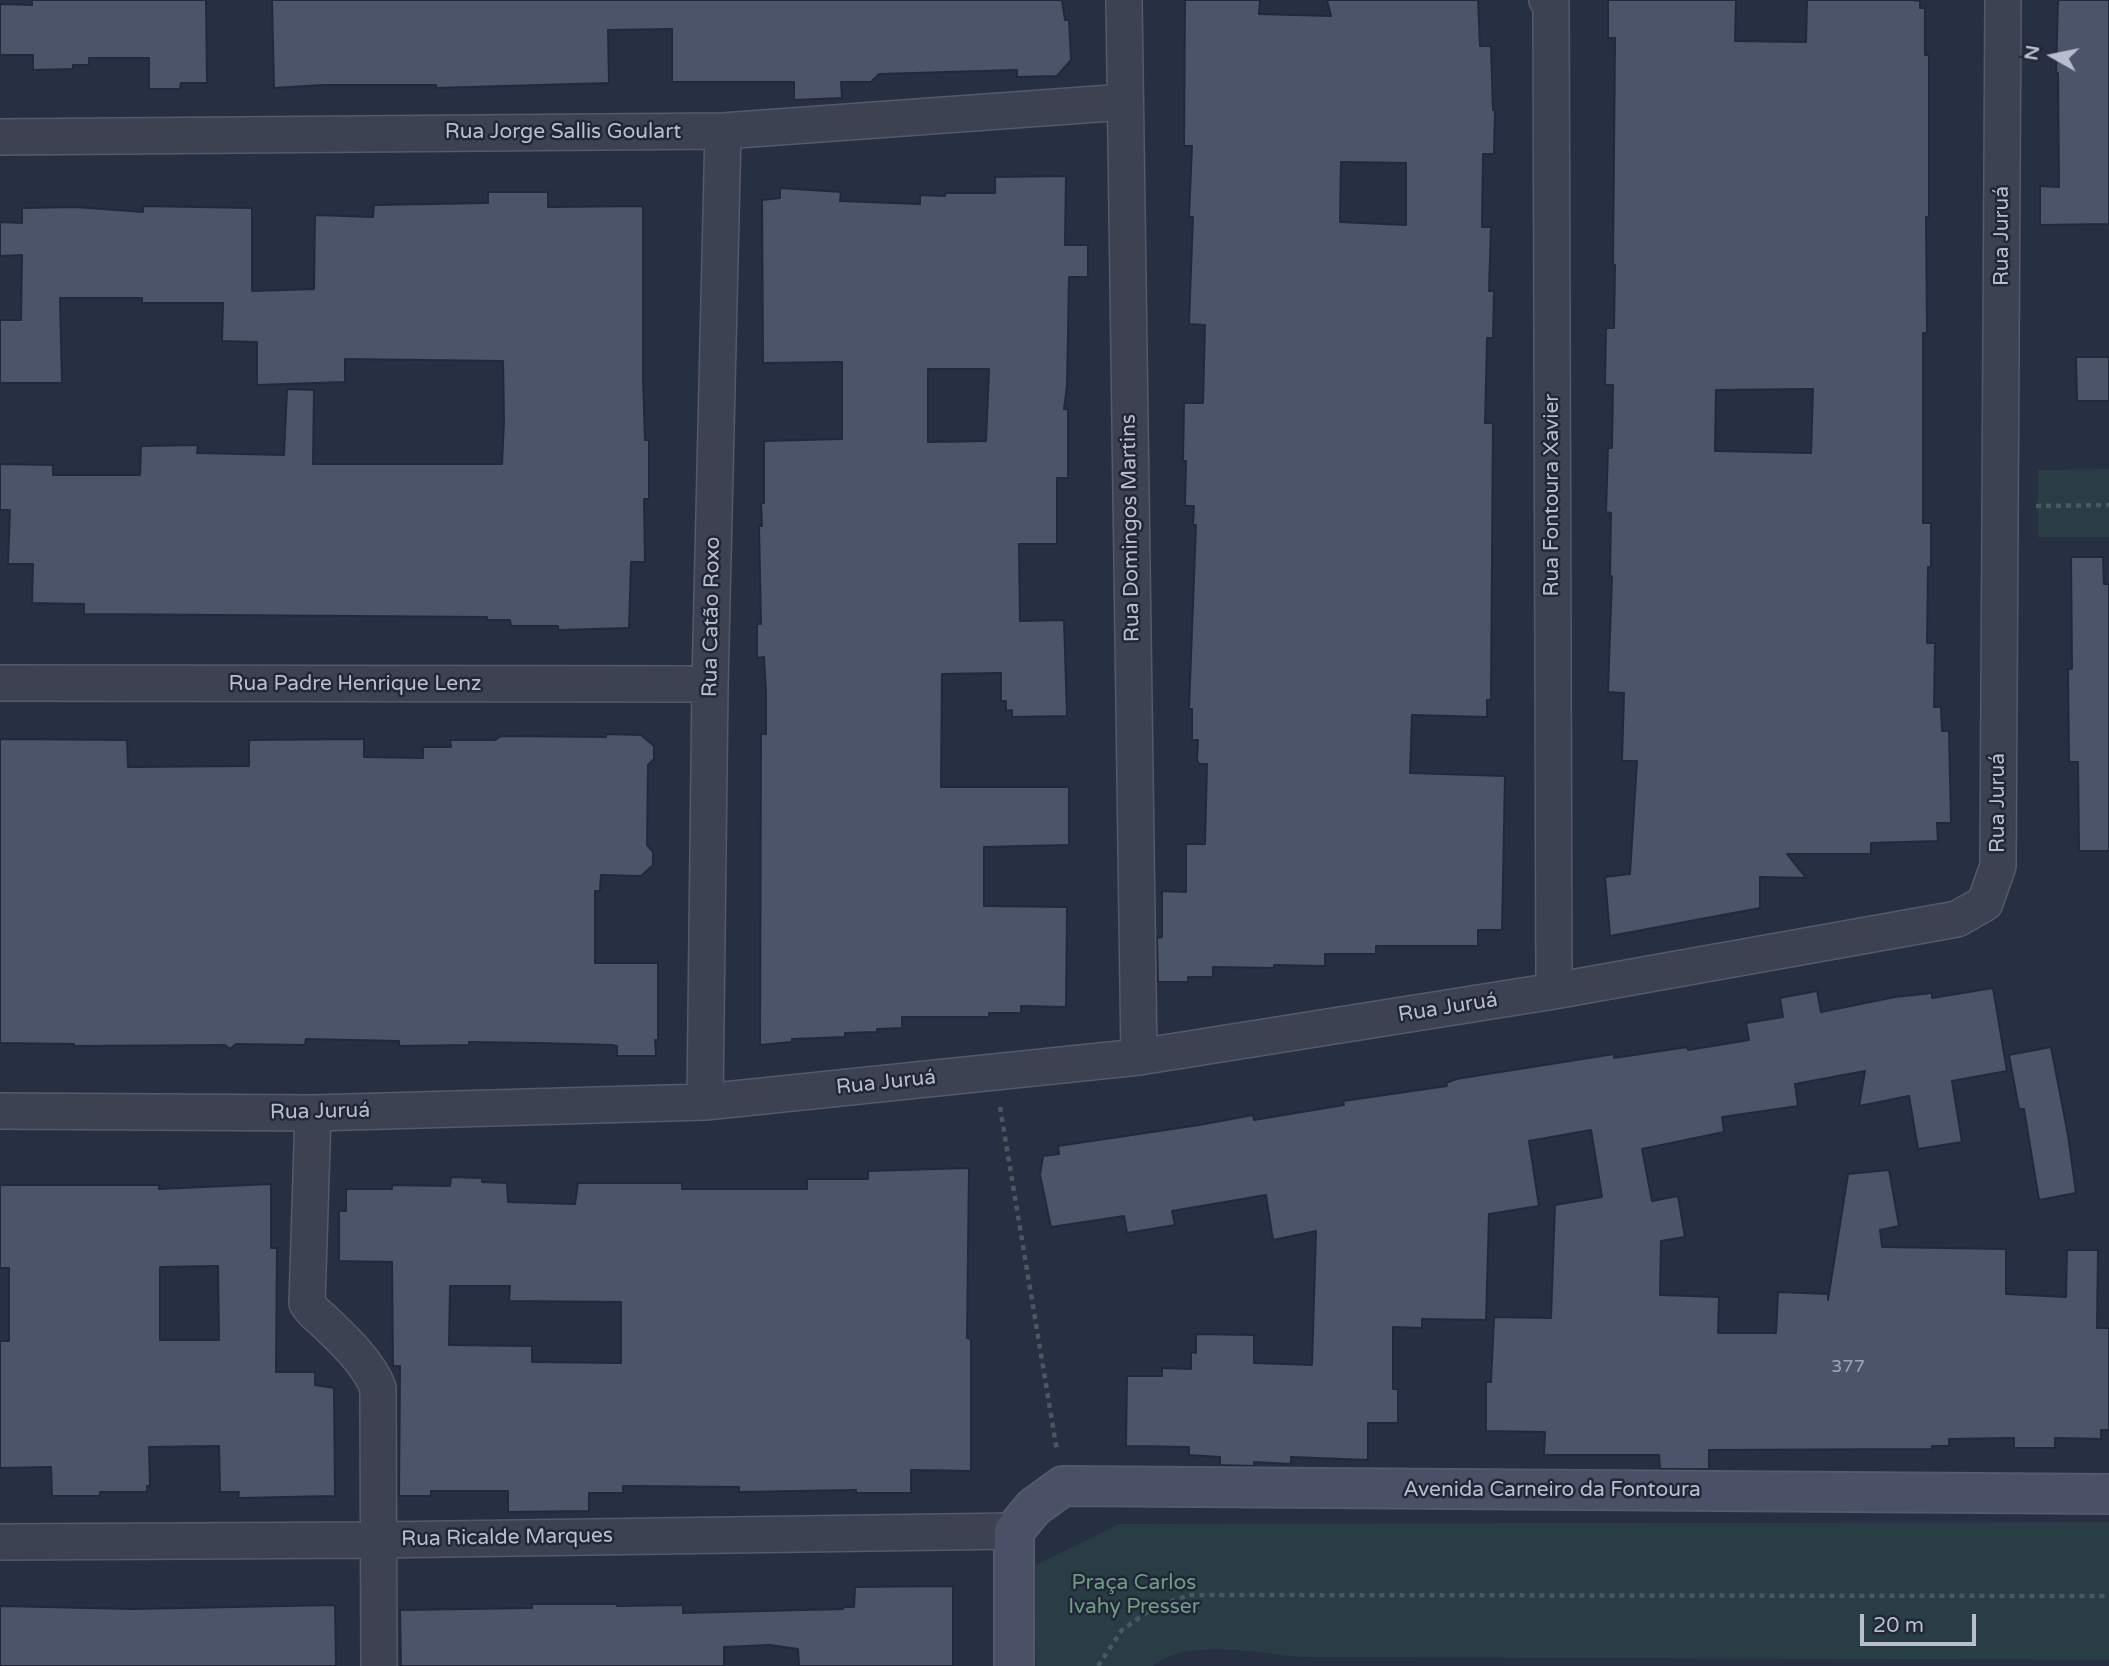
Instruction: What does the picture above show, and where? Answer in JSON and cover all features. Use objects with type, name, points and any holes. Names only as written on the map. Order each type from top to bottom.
[{"type":"main road","name":"Avenida Carneiro da Fontoura","points":[[1063,1486],[2109,1494]]},
{"type":"main road","points":[[1014,1666],[1014,1531],[1034,1507],[1063,1486]]},
{"type":"street","name":"Rua Domingos Martins","points":[[1124,0],[1139,1057]]},
{"type":"street","name":"Rua Fontoura Xavier","points":[[1547,0],[1551,4],[1554,991]]},
{"type":"street","name":"Rua Juruá","points":[[0,1111],[313,1113],[705,1102],[1139,1057],[1554,991],[1957,919],[1985,903],[1998,866],[2003,0]]},
{"type":"street","name":"Rua Jorge Sallis Goulart","points":[[0,137],[723,131],[1125,102]]},
{"type":"street","name":"Rua Catão Roxo","points":[[705,1102],[710,684],[723,131]]},
{"type":"street","name":"Rua Padre Henrique Lenz","points":[[0,683],[710,684]]},
{"type":"street","points":[[313,1113],[307,1303],[313,1314],[324,1321],[373,1375],[378,1388],[379,1666]]},
{"type":"street","name":"Rua Ricalde Marques","points":[[0,1542],[378,1540],[1014,1531]]},
{"type":"path","points":[[2000,506],[2109,505]]},
{"type":"path","points":[[994,1072],[1063,1486]]},
{"type":"path","points":[[1098,1666],[1122,1630],[1153,1608],[1189,1595],[2109,1596]]},
{"type":"green space","points":[[2109,469],[2109,537],[2038,537],[2038,470]]},
{"type":"green space","name":"Praça Carlos Ivahy Presser","points":[[2109,1522],[2109,1660],[1299,1657],[1203,1650],[1167,1657],[1153,1666],[1036,1666],[1034,1566],[1119,1524]]},
{"type":"building","points":[[32,0],[206,0],[207,83],[181,83],[180,89],[149,89],[149,58],[89,58],[89,65],[73,65],[73,69],[33,70],[33,55],[0,55],[0,4],[32,5]]},
{"type":"building","points":[[272,0],[1062,0],[1065,20],[1069,20],[1071,60],[1057,76],[1017,77],[1017,70],[879,74],[871,82],[841,82],[842,98],[794,100],[794,82],[672,82],[672,29],[608,30],[609,83],[436,88],[436,85],[322,85],[274,88]]},
{"type":"building","points":[[1185,0],[1260,0],[1259,14],[1331,16],[1327,0],[1478,0],[1480,46],[1491,46],[1495,110],[1494,154],[1483,154],[1482,227],[1491,227],[1489,291],[1494,291],[1493,338],[1487,338],[1485,423],[1493,423],[1491,700],[1487,700],[1487,717],[1412,715],[1410,773],[1505,776],[1502,930],[1478,930],[1478,946],[1376,946],[1376,954],[1325,954],[1325,966],[1213,967],[1213,977],[1188,977],[1188,982],[1158,982],[1157,938],[1162,937],[1162,891],[1186,892],[1186,844],[1205,844],[1207,764],[1199,764],[1197,760],[1198,740],[1192,740],[1192,709],[1189,709],[1196,525],[1193,525],[1194,506],[1185,506],[1186,461],[1183,461],[1184,403],[1203,403],[1205,325],[1189,324],[1193,217],[1189,217],[1192,146],[1184,146]],"holes":[[[1341,162],[1406,163],[1406,225],[1340,222]]]},
{"type":"building","points":[[1608,0],[1736,0],[1735,41],[1806,42],[1807,0],[1912,0],[1920,1],[1920,8],[1925,8],[1925,55],[1929,55],[1929,217],[1926,217],[1927,333],[1923,333],[1923,523],[1931,523],[1927,643],[1935,643],[1934,707],[1941,707],[1942,731],[1949,731],[1951,823],[1937,823],[1938,841],[1871,843],[1871,854],[1787,854],[1806,878],[1760,877],[1760,908],[1610,936],[1605,877],[1630,874],[1637,761],[1622,761],[1624,693],[1608,692],[1612,576],[1611,513],[1606,512],[1608,448],[1612,448],[1613,385],[1605,385],[1606,328],[1614,328],[1615,38],[1608,38]],"holes":[[[1813,389],[1811,453],[1715,451],[1716,390]]]},
{"type":"building","points":[[2058,0],[2109,0],[2109,224],[2040,225],[2040,186],[2059,187],[2056,73]]},
{"type":"building","points":[[1066,176],[1065,245],[1088,245],[1088,277],[1069,277],[1064,409],[1068,409],[1068,478],[1057,478],[1057,544],[1019,544],[1020,621],[1064,620],[1067,716],[1012,717],[1012,710],[1006,711],[1006,701],[1001,701],[1001,673],[942,674],[941,787],[1069,787],[1069,845],[984,847],[984,906],[1067,907],[1066,1007],[1021,1006],[1021,1013],[989,1013],[989,1017],[902,1017],[902,1028],[845,1033],[845,1037],[792,1039],[792,1042],[760,1045],[761,734],[766,734],[766,693],[764,657],[757,658],[757,624],[761,624],[759,526],[762,526],[761,503],[764,503],[764,441],[842,439],[842,362],[763,363],[762,200],[780,198],[780,188],[841,192],[840,201],[920,204],[920,195],[995,193],[995,177]],"holes":[[[928,369],[989,369],[986,441],[928,442]]]},
{"type":"building","points":[[488,192],[548,192],[548,207],[643,206],[643,378],[645,440],[649,440],[649,499],[644,499],[645,562],[631,562],[629,628],[558,630],[558,626],[511,626],[510,620],[487,620],[487,617],[84,614],[84,604],[32,603],[33,564],[8,564],[10,510],[0,510],[0,464],[53,465],[53,475],[140,475],[141,446],[198,445],[197,453],[284,455],[287,389],[314,390],[313,464],[502,464],[503,361],[345,359],[345,382],[257,385],[257,342],[222,341],[223,303],[142,303],[142,298],[60,298],[62,383],[0,383],[0,320],[21,320],[22,255],[0,256],[0,222],[22,223],[22,208],[75,207],[143,212],[143,206],[252,208],[252,291],[314,289],[315,215],[373,217],[374,205],[488,203]]},
{"type":"building","points":[[2076,357],[2109,357],[2109,401],[2077,401]]},
{"type":"building","points":[[2071,557],[2103,557],[2104,584],[2109,584],[2109,851],[2079,851],[2078,762],[2069,762]]},
{"type":"building","points":[[606,734],[641,735],[654,746],[654,759],[648,765],[647,845],[653,852],[653,865],[641,876],[601,875],[600,891],[595,891],[595,963],[658,963],[656,1056],[617,1056],[617,1046],[612,1045],[537,1043],[469,1042],[469,1045],[399,1046],[399,1041],[306,1039],[305,1045],[236,1044],[230,1049],[225,1045],[74,1046],[0,1043],[0,739],[127,740],[128,767],[249,766],[249,740],[364,739],[364,757],[423,758],[423,747],[451,747],[450,740],[495,740],[501,736],[606,737]]},
{"type":"building","points":[[1993,988],[2007,1071],[1952,1081],[1962,1142],[1918,1149],[1909,1096],[1859,1106],[1865,1071],[1795,1084],[1798,1106],[1722,1117],[1724,1132],[1642,1149],[1652,1201],[1678,1196],[1685,1237],[1661,1241],[1660,1295],[1719,1297],[1718,1333],[1776,1333],[1778,1292],[1828,1294],[1828,1300],[1848,1174],[1889,1170],[1899,1226],[1880,1230],[1882,1247],[2006,1249],[2006,1294],[2066,1297],[2067,1250],[2098,1250],[2097,1328],[2109,1328],[2109,1430],[2101,1430],[2101,1439],[2055,1438],[2055,1448],[2014,1448],[2014,1438],[1949,1439],[1949,1446],[1932,1446],[1932,1449],[1709,1450],[1709,1469],[1660,1469],[1659,1455],[1544,1455],[1545,1432],[1486,1431],[1486,1382],[1491,1382],[1494,1317],[1551,1318],[1555,1205],[1602,1197],[1591,1130],[1529,1141],[1539,1206],[1489,1214],[1486,1320],[1422,1319],[1422,1328],[1393,1327],[1393,1389],[1398,1389],[1398,1423],[1368,1423],[1368,1460],[1291,1457],[1291,1464],[1254,1462],[1254,1466],[1220,1465],[1220,1457],[1189,1455],[1189,1447],[1126,1446],[1127,1376],[1162,1376],[1162,1368],[1191,1369],[1191,1352],[1196,1353],[1196,1334],[1254,1335],[1254,1363],[1312,1365],[1316,1231],[1273,1240],[1266,1195],[1172,1211],[1175,1225],[1127,1233],[1124,1216],[1051,1227],[1040,1175],[1043,1156],[1059,1154],[1058,1146],[1253,1115],[1254,1120],[1344,1105],[1343,1101],[1447,1086],[1446,1083],[1456,1079],[1614,1054],[1614,1058],[1749,1040],[1746,1023],[1783,1017],[1780,998],[1817,991],[1821,1012],[1895,997],[1932,993],[1932,998]]},
{"type":"building","points":[[2051,1047],[2076,1193],[2039,1200],[2024,1109],[2019,1109],[2009,1055]]},
{"type":"building","points":[[969,1168],[967,1338],[971,1339],[971,1471],[911,1470],[911,1493],[856,1493],[856,1490],[739,1492],[739,1487],[623,1486],[623,1493],[589,1493],[589,1511],[508,1512],[508,1491],[431,1491],[431,1496],[399,1496],[400,1366],[393,1366],[392,1262],[339,1261],[339,1211],[346,1211],[346,1189],[392,1189],[392,1185],[450,1186],[451,1177],[482,1178],[482,1182],[507,1183],[508,1202],[575,1204],[578,1183],[682,1183],[682,1189],[807,1189],[807,1179],[868,1179],[868,1171]],"holes":[[[450,1286],[510,1286],[509,1301],[621,1302],[621,1363],[532,1362],[532,1346],[449,1345]]]},
{"type":"building","points":[[271,1184],[271,1248],[277,1248],[276,1372],[315,1372],[315,1385],[334,1388],[335,1496],[238,1498],[239,1492],[220,1492],[219,1446],[149,1447],[150,1486],[147,1486],[147,1492],[52,1496],[51,1467],[0,1468],[0,1341],[9,1341],[9,1268],[0,1268],[0,1185],[159,1185],[159,1189]],"holes":[[[218,1266],[219,1340],[160,1340],[160,1267]]]},
{"type":"building","points":[[953,1586],[953,1666],[799,1666],[798,1649],[770,1645],[724,1647],[724,1666],[401,1666],[400,1610],[532,1608],[532,1604],[683,1605],[683,1613],[843,1609],[854,1607],[855,1587]]},
{"type":"building","points":[[335,1605],[336,1666],[0,1666],[0,1606],[132,1609]]}]
